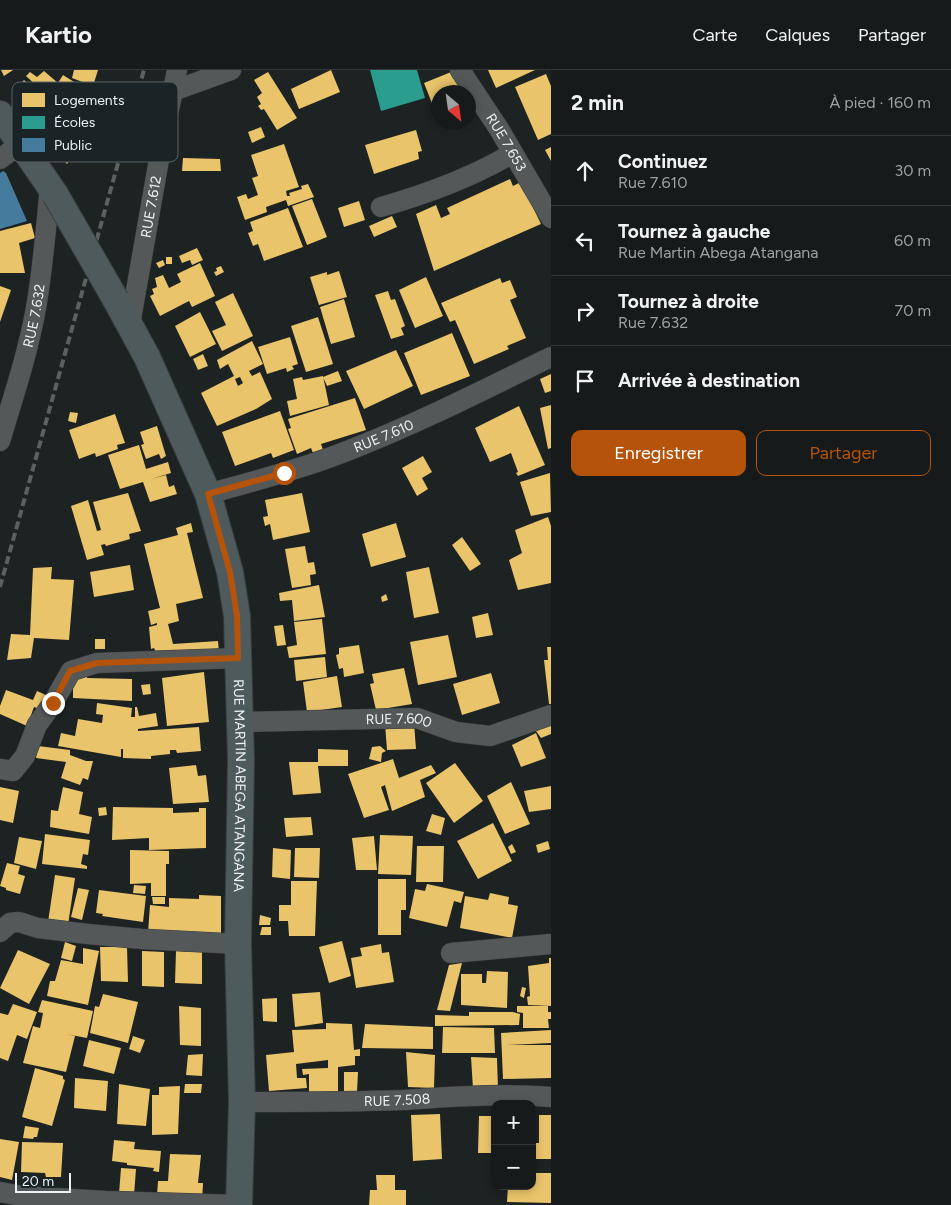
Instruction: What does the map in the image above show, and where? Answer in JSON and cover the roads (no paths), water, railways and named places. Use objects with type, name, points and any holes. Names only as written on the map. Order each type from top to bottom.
[{"type":"main road","name":"RUE MARTIN ABEGA ATANGANA","points":[[0,114],[10,152]]},
{"type":"main road","name":"RUE MARTIN ABEGA ATANGANA","points":[[21,162],[52,191],[130,325],[166,396],[208,494],[230,572],[237,616],[240,722],[241,837],[238,944],[242,1102],[239,1205]]},
{"type":"street","points":[[178,89],[231,70]]},
{"type":"street","name":"RUE 7.653","points":[[460,70],[499,129],[550,214]]},
{"type":"street","points":[[381,207],[464,180],[513,154]]},
{"type":"street","name":"RUE 7.612","points":[[130,325],[159,162]]},
{"type":"street","name":"RUE 7.632","points":[[0,441],[36,309],[52,191]]},
{"type":"street","name":"RUE 7.610","points":[[208,494],[284,473],[356,448],[433,415],[551,357]]},
{"type":"street","points":[[0,769],[13,772],[25,756],[37,725],[53,703],[70,671],[97,663],[238,658]]},
{"type":"street","name":"RUE 7.600","points":[[240,722],[417,718],[456,732],[490,736],[551,715]]},
{"type":"street","points":[[0,932],[10,923],[19,922],[38,928],[88,934],[238,944]]},
{"type":"street","points":[[451,953],[551,944]]},
{"type":"street","name":"RUE 7.508","points":[[242,1102],[332,1102],[525,1095],[551,1097]]},
{"type":"street","points":[[0,1192],[22,1196],[88,1200],[239,1205]]},
{"type":"railway","points":[[141,82],[144,70]]},
{"type":"railway","points":[[0,587],[118,162]]}]
